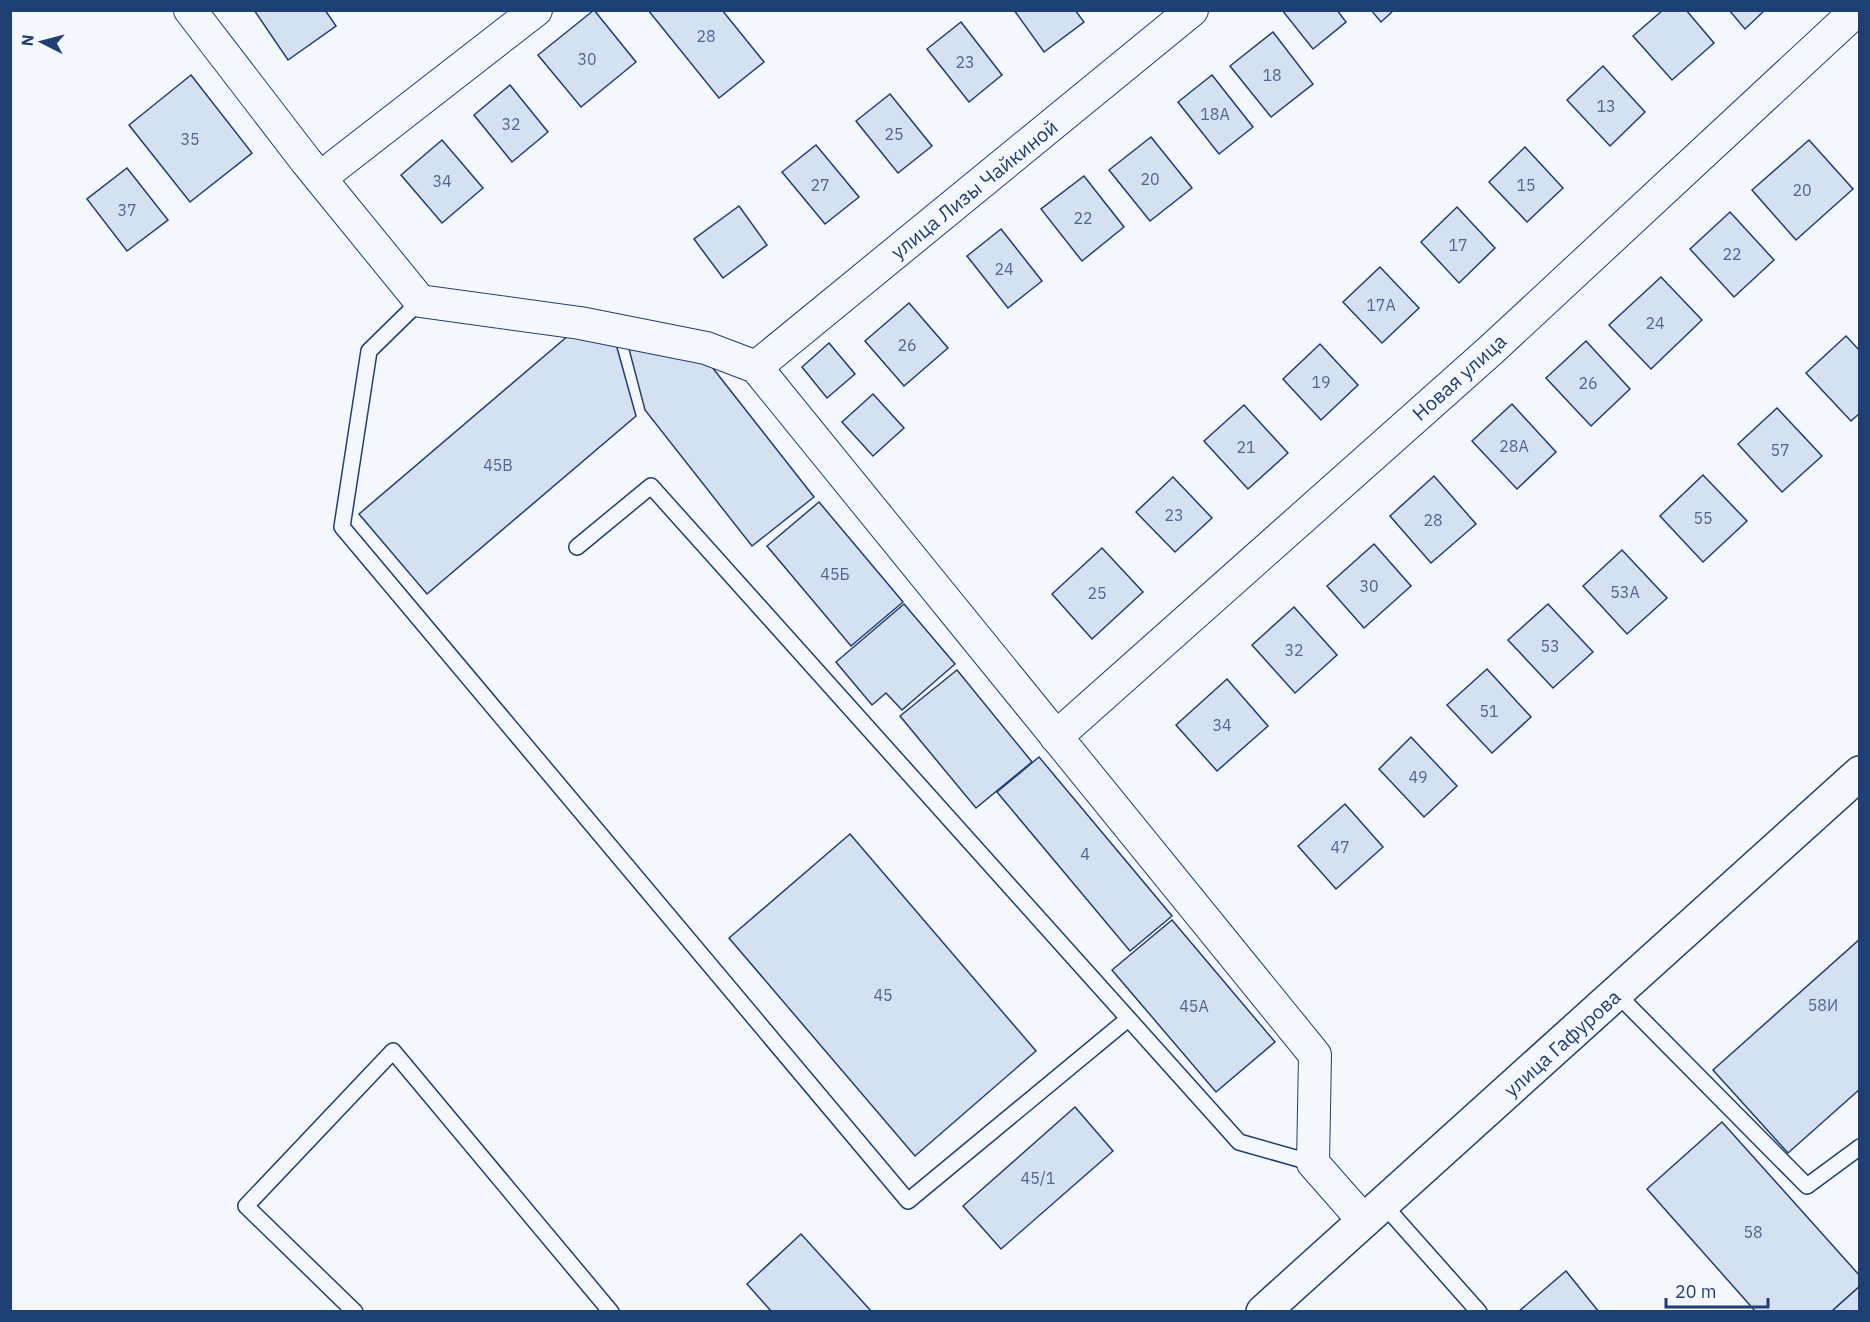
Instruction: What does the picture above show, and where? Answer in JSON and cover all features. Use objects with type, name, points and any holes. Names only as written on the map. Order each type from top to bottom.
[{"type":"main road","name":"улица Гафурова","points":[[1263,1311],[1860,772]]},
{"type":"street","points":[[190,10],[320,178],[420,301],[580,323],[706,348],[756,367],[1315,1055],[1312,1163],[1373,1212]]},
{"type":"street","points":[[320,178],[536,10]]},
{"type":"street","name":"улица Лизы Чайкиной","points":[[756,367],[1192,10]]},
{"type":"street","name":"Новая улица","points":[[1056,737],[1491,350],[1857,10]]},
{"type":"lane","points":[[420,301],[369,351],[342,527],[908,1201],[1128,1018]]},
{"type":"lane","points":[[577,547],[651,486],[1239,1142],[1312,1163]]},
{"type":"lane","points":[[1617,993],[1807,1186],[1860,1148]]},
{"type":"lane","points":[[355,1311],[246,1206],[393,1051],[611,1311]]},
{"type":"lane","points":[[1373,1212],[1479,1311]]},
{"type":"building","points":[[254,10],[325,10],[336,26],[288,60]]},
{"type":"building","points":[[594,10],[636,62],[581,107],[538,55]]},
{"type":"building","points":[[648,10],[722,10],[764,62],[719,98]]},
{"type":"building","points":[[1014,10],[1075,10],[1084,22],[1044,52]]},
{"type":"building","points":[[1282,10],[1337,10],[1346,22],[1313,49]]},
{"type":"building","points":[[1371,10],[1394,10],[1381,22]]},
{"type":"building","points":[[1663,10],[1686,10],[1714,43],[1672,80],[1633,36]]},
{"type":"building","points":[[1729,10],[1765,10],[1745,29]]},
{"type":"building","points":[[961,22],[1002,75],[969,102],[927,49]]},
{"type":"building","points":[[1273,32],[1313,84],[1271,117],[1230,66]]},
{"type":"building","points":[[1603,66],[1645,112],[1610,146],[1567,100]]},
{"type":"building","points":[[191,75],[252,153],[190,202],[129,125]]},
{"type":"building","points":[[1212,75],[1253,127],[1219,154],[1178,102]]},
{"type":"building","points":[[510,85],[548,132],[512,162],[474,115]]},
{"type":"building","points":[[890,94],[932,146],[898,173],[856,121]]},
{"type":"building","points":[[1151,137],[1192,188],[1150,221],[1109,170]]},
{"type":"building","points":[[442,140],[483,188],[442,223],[401,175]]},
{"type":"building","points":[[1809,140],[1853,189],[1796,240],[1752,190]]},
{"type":"building","points":[[816,145],[859,197],[825,224],[782,172]]},
{"type":"building","points":[[1525,147],[1563,188],[1527,222],[1489,182]]},
{"type":"building","points":[[127,168],[168,220],[127,251],[87,199]]},
{"type":"building","points":[[1084,176],[1124,227],[1082,261],[1041,209]]},
{"type":"building","points":[[739,206],[767,245],[723,278],[694,239]]},
{"type":"building","points":[[1457,207],[1495,248],[1459,283],[1421,242]]},
{"type":"building","points":[[1730,212],[1774,260],[1734,297],[1690,249]]},
{"type":"building","points":[[1001,229],[1042,281],[1008,308],[967,256]]},
{"type":"building","points":[[1380,267],[1419,308],[1382,343],[1343,302]]},
{"type":"building","points":[[1661,277],[1702,320],[1651,369],[1609,325]]},
{"type":"building","points":[[909,303],[948,348],[904,386],[865,341]]},
{"type":"building","points":[[569,335],[616,344],[636,416],[427,594],[359,514]]},
{"type":"building","points":[[1846,336],[1860,351],[1860,413],[1851,421],[1806,373]]},
{"type":"building","points":[[1586,341],[1630,389],[1591,426],[1546,378]]},
{"type":"building","points":[[829,343],[855,374],[827,398],[802,367]]},
{"type":"building","points":[[1320,344],[1358,385],[1321,420],[1283,379]]},
{"type":"building","points":[[628,345],[708,362],[814,497],[752,546],[645,410]]},
{"type":"building","points":[[873,394],[904,428],[873,456],[842,422]]},
{"type":"building","points":[[1512,404],[1556,452],[1517,489],[1472,441]]},
{"type":"building","points":[[1244,405],[1288,453],[1248,489],[1204,441]]},
{"type":"building","points":[[1777,408],[1822,456],[1782,492],[1738,444]]},
{"type":"building","points":[[1703,475],[1747,521],[1703,562],[1660,516]]},
{"type":"building","points":[[1434,476],[1476,524],[1431,563],[1390,516]]},
{"type":"building","points":[[1173,477],[1212,518],[1175,552],[1136,512]]},
{"type":"building","points":[[819,502],[903,602],[851,646],[767,546]]},
{"type":"building","points":[[1374,544],[1411,586],[1364,628],[1327,586]]},
{"type":"building","points":[[1102,548],[1143,592],[1092,639],[1052,594]]},
{"type":"building","points":[[1622,550],[1667,598],[1627,634],[1583,586]]},
{"type":"building","points":[[904,604],[955,664],[902,710],[886,693],[872,705],[836,662]]},
{"type":"building","points":[[1548,604],[1593,652],[1553,688],[1508,640]]},
{"type":"building","points":[[1294,607],[1337,655],[1295,693],[1252,645]]},
{"type":"building","points":[[1487,669],[1531,717],[1492,753],[1447,705]]},
{"type":"building","points":[[957,670],[1032,762],[976,808],[900,716]]},
{"type":"building","points":[[1227,679],[1268,726],[1217,771],[1176,725]]},
{"type":"building","points":[[1411,737],[1457,786],[1424,817],[1379,769]]},
{"type":"building","points":[[1039,757],[1172,916],[1130,951],[997,792]]},
{"type":"building","points":[[1345,804],[1383,847],[1336,889],[1298,846]]},
{"type":"building","points":[[850,834],[1036,1051],[915,1156],[729,938]]},
{"type":"building","points":[[1172,920],[1275,1042],[1216,1092],[1112,970]]},
{"type":"building","points":[[1860,939],[1860,1089],[1788,1153],[1713,1070]]},
{"type":"building","points":[[1075,1107],[1113,1151],[1001,1249],[963,1206]]},
{"type":"building","points":[[1722,1122],[1860,1276],[1860,1286],[1831,1312],[1756,1312],[1647,1189]]},
{"type":"building","points":[[801,1234],[872,1312],[772,1312],[747,1284]]},
{"type":"building","points":[[1566,1271],[1599,1312],[1518,1312]]},
{"type":"building","points":[[1860,1286],[1860,1312],[1831,1312]]}]
